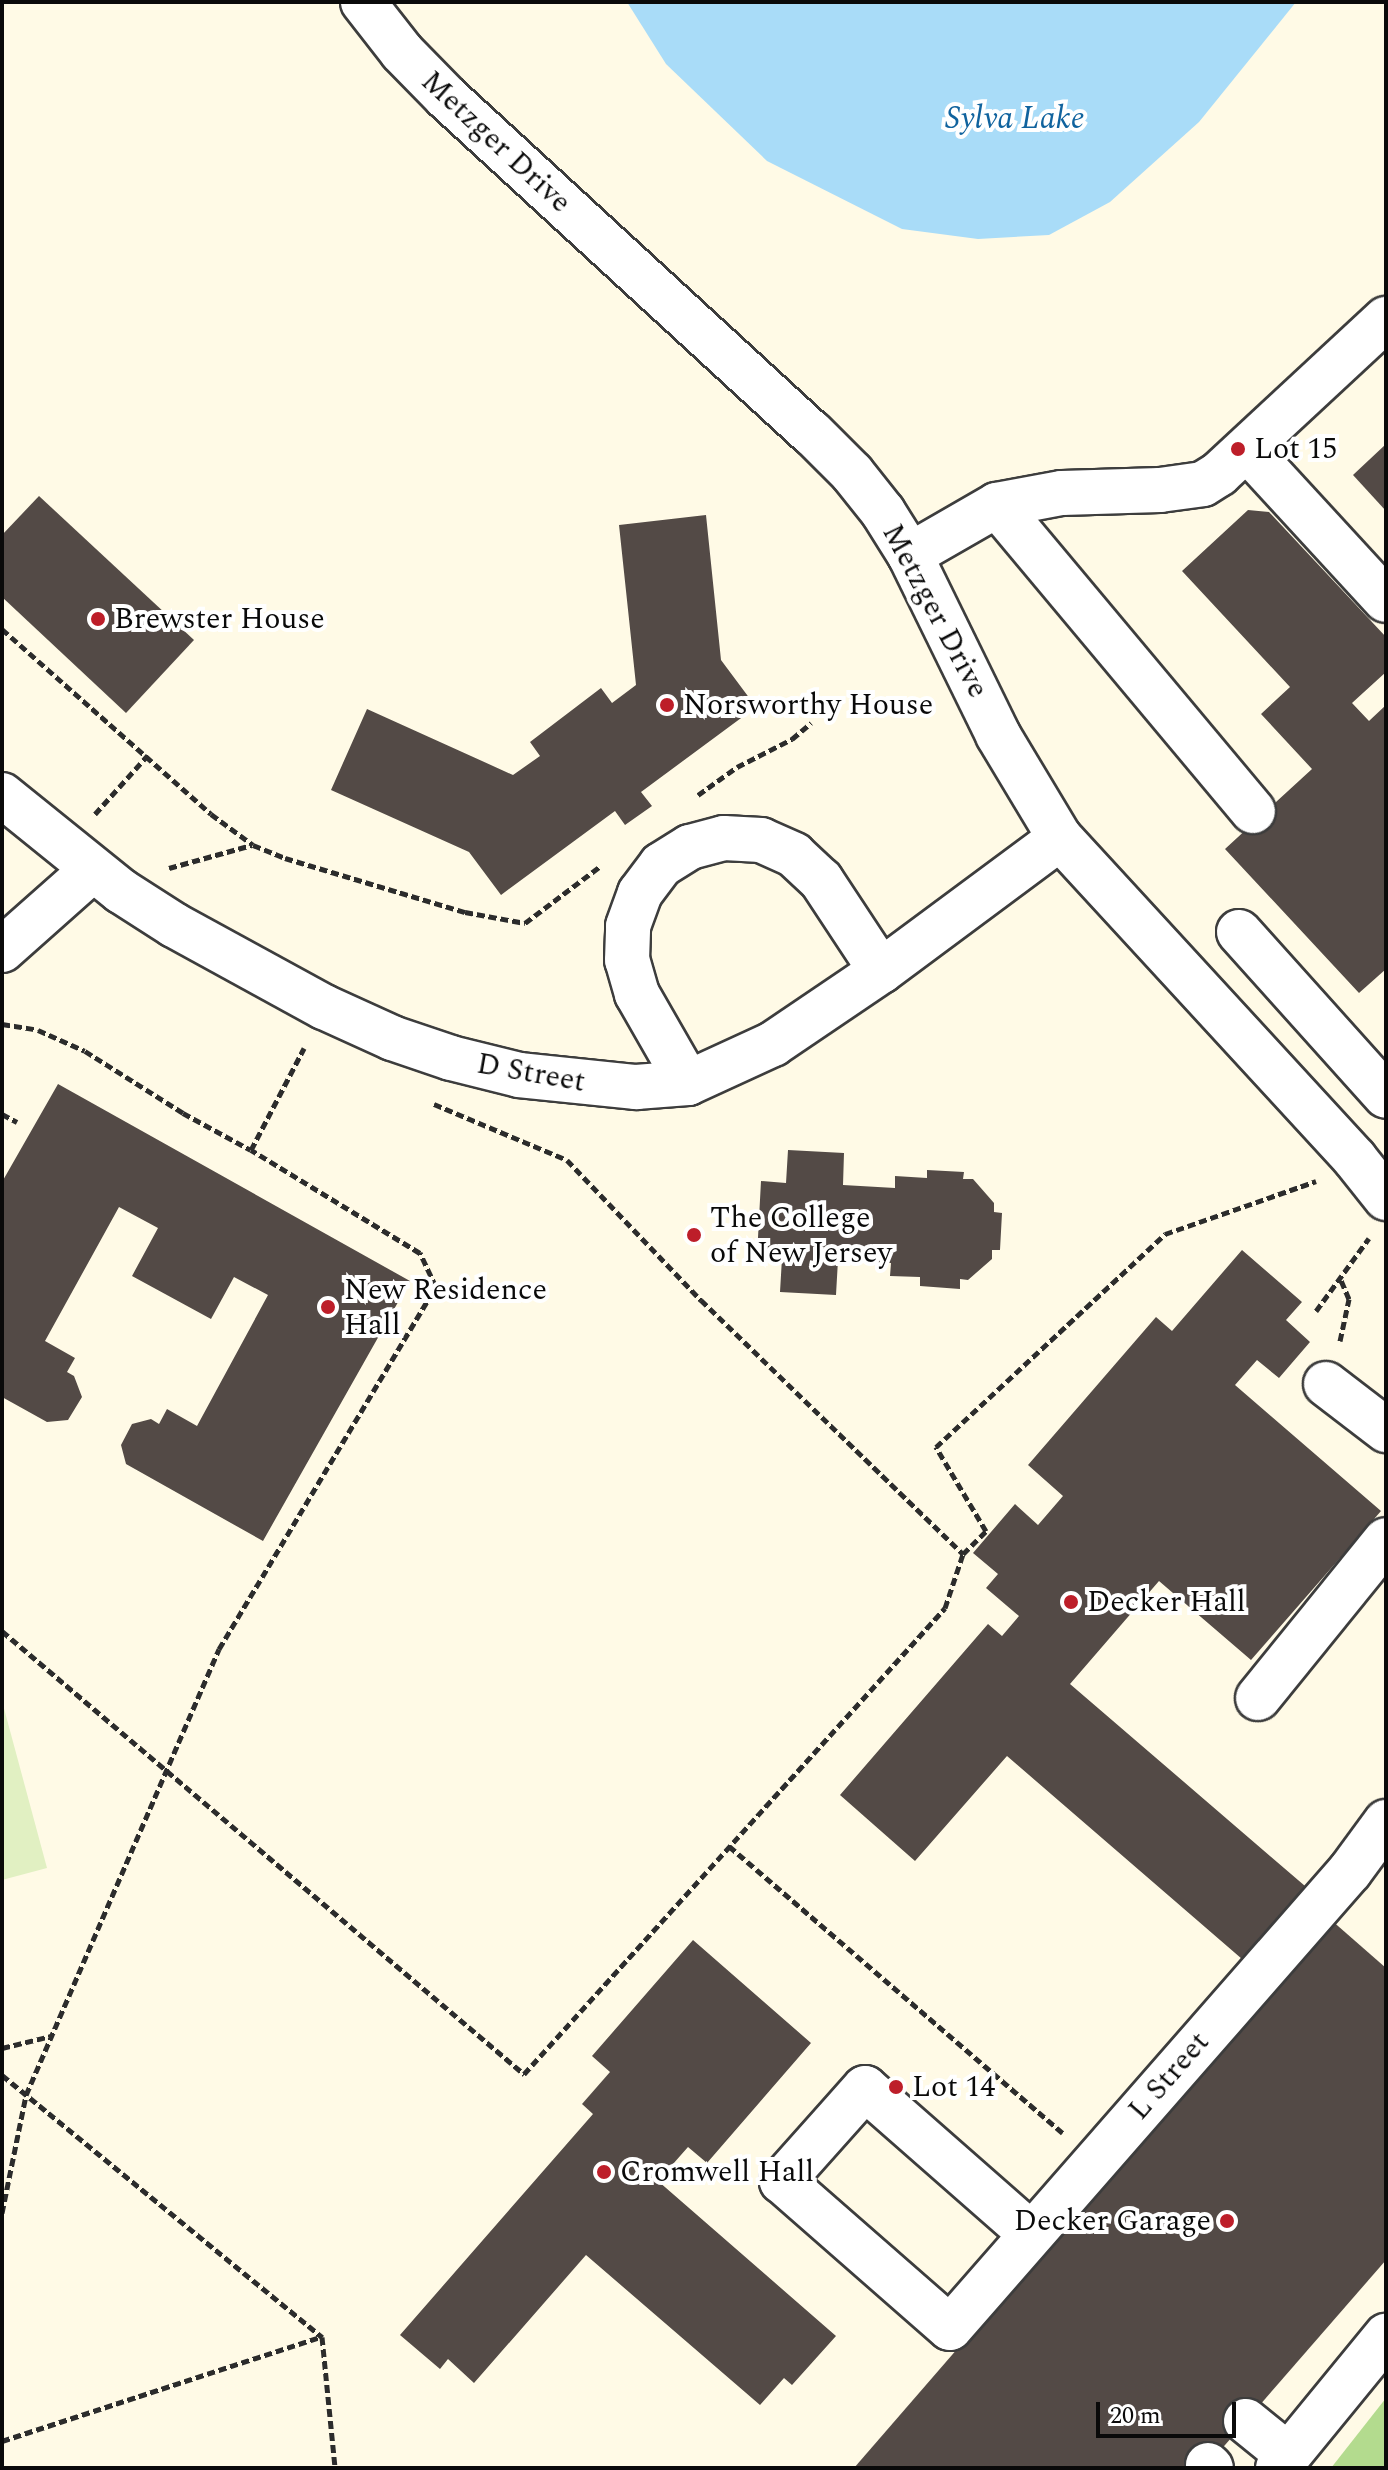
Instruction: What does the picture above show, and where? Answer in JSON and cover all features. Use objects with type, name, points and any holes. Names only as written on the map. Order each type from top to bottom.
[{"type":"street","name":"Metzger Drive","points":[[363,2],[402,52],[446,97],[812,433],[883,512],[910,555],[998,735],[1060,838],[1355,1159],[1374,1211]]},
{"type":"street","points":[[910,555],[997,505],[1062,493],[1184,489],[1203,484],[1247,449],[1386,319]]},
{"type":"street","points":[[1247,449],[1386,600]]},
{"type":"street","points":[[997,505],[1253,811]]},
{"type":"street","name":"D Street","points":[[2,795],[92,870],[174,925],[324,1007],[407,1043],[519,1075],[636,1087],[688,1083],[773,1044],[881,971],[1060,838]]},
{"type":"street","points":[[688,1083],[637,994],[627,960],[628,926],[640,893],[661,865],[690,847],[724,838],[761,840],[794,855],[821,880],[881,971]]},
{"type":"street","points":[[2,950],[92,870]]},
{"type":"street","points":[[1239,932],[1386,1096]]},
{"type":"street","points":[[1326,1384],[1386,1430]]},
{"type":"street","points":[[1258,1698],[1386,1540]]},
{"type":"street","name":"L Street","points":[[1031,2234],[865,2088],[782,2181],[950,2328],[1350,1871],[1386,1822]]},
{"type":"street","points":[[1246,2421],[1283,2462],[1386,2336]]},
{"type":"path","points":[[2,629],[148,755],[211,814],[253,845],[335,875],[465,912],[525,923],[610,859]]},
{"type":"path","points":[[686,804],[737,767],[792,739],[811,723]]},
{"type":"path","points":[[93,816],[148,755]]},
{"type":"path","points":[[163,869],[253,845]]},
{"type":"path","points":[[2,1024],[38,1030],[85,1051],[183,1113],[251,1150],[420,1253],[436,1287],[219,1649],[26,2095],[2,2213]]},
{"type":"path","points":[[251,1150],[308,1040]]},
{"type":"path","points":[[427,1101],[567,1160],[701,1300],[963,1554]]},
{"type":"path","points":[[2,1114],[17,1122]]},
{"type":"path","points":[[2,1631],[524,2074],[945,1608],[963,1554],[986,1531],[936,1447],[1165,1234],[1325,1178]]},
{"type":"path","points":[[1316,1311],[1371,1236],[1374,1211]]},
{"type":"path","points":[[1326,1384],[1348,1314],[1349,1299],[1340,1278]]},
{"type":"path","points":[[729,1846],[1094,2160]]},
{"type":"path","points":[[2,2048],[51,2036]]},
{"type":"path","points":[[2,2075],[322,2337],[335,2468]]},
{"type":"path","points":[[2,2441],[322,2337]]},
{"type":"green space","points":[[2,1701],[47,1868],[2,1880]]},
{"type":"green space","points":[[1386,2398],[1386,2468],[1331,2468]]},
{"type":"water","name":"Sylva Lake","points":[[627,2],[1296,2],[1199,122],[1110,202],[1049,235],[978,239],[902,229],[767,161],[666,64]]},
{"type":"building","points":[[1386,444],[1386,511],[1353,475]]},
{"type":"building","name":"Brewster House","points":[[39,496],[194,640],[126,713],[2,597],[2,535]]},
{"type":"building","points":[[1248,510],[1269,512],[1386,637],[1386,672],[1352,703],[1369,721],[1386,705],[1386,969],[1359,993],[1225,849],[1312,769],[1261,714],[1290,687],[1182,571]]},
{"type":"building","name":"Norsworthy House","points":[[706,515],[721,660],[756,707],[641,792],[652,806],[625,825],[615,811],[501,895],[469,852],[331,790],[367,709],[513,775],[540,756],[530,742],[601,688],[612,703],[636,685],[619,525]]},
{"type":"building","name":"New Residence Hall","points":[[58,1084],[410,1281],[263,1541],[126,1464],[121,1445],[132,1424],[151,1419],[159,1424],[167,1409],[197,1426],[268,1295],[234,1277],[211,1319],[132,1276],[158,1228],[119,1207],[45,1341],[75,1358],[67,1372],[74,1376],[82,1397],[68,1420],[47,1422],[2,1397],[2,1182]]},
{"type":"building","points":[[788,1150],[844,1153],[843,1185],[895,1188],[895,1176],[927,1178],[927,1170],[964,1172],[963,1179],[973,1179],[994,1203],[994,1212],[1002,1213],[1000,1250],[992,1250],[992,1259],[968,1280],[960,1279],[960,1289],[920,1286],[920,1277],[890,1276],[891,1263],[838,1260],[836,1295],[780,1292],[782,1258],[757,1256],[761,1181],[786,1183]]},
{"type":"building","name":"Decker Hall","points":[[1242,1250],[1302,1302],[1286,1320],[1310,1342],[1279,1378],[1257,1360],[1235,1385],[1381,1511],[1251,1660],[1159,1581],[1070,1684],[1305,1886],[1242,1959],[1007,1756],[915,1861],[840,1795],[988,1624],[1002,1636],[1019,1616],[986,1588],[998,1574],[973,1553],[1015,1504],[1038,1525],[1063,1496],[1028,1465],[1156,1317],[1172,1331]]},
{"type":"building","name":"Decker Garage","points":[[1330,1919],[1386,1968],[1386,2260],[1205,2468],[854,2468]]},
{"type":"building","name":"Cromwell Hall","points":[[693,1940],[811,2043],[707,2163],[688,2147],[658,2181],[836,2336],[792,2385],[784,2378],[760,2405],[586,2255],[474,2383],[448,2359],[440,2369],[400,2335],[593,2114],[582,2104],[610,2072],[592,2056]]},
{"type":"place","name":"Lot 15","points":[[1238,449]]},
{"type":"place","name":"Brewster House","points":[[98,619]]},
{"type":"place","name":"Norsworthy House","points":[[667,705]]},
{"type":"place","name":"The College of New Jersey","points":[[694,1235]]},
{"type":"place","name":"New Residence Hall","points":[[328,1307]]},
{"type":"place","name":"Decker Hall","points":[[1071,1602]]},
{"type":"place","name":"Lot 14","points":[[896,2087]]},
{"type":"place","name":"Cromwell Hall","points":[[604,2172]]},
{"type":"place","name":"Decker Garage","points":[[1227,2221]]}]
